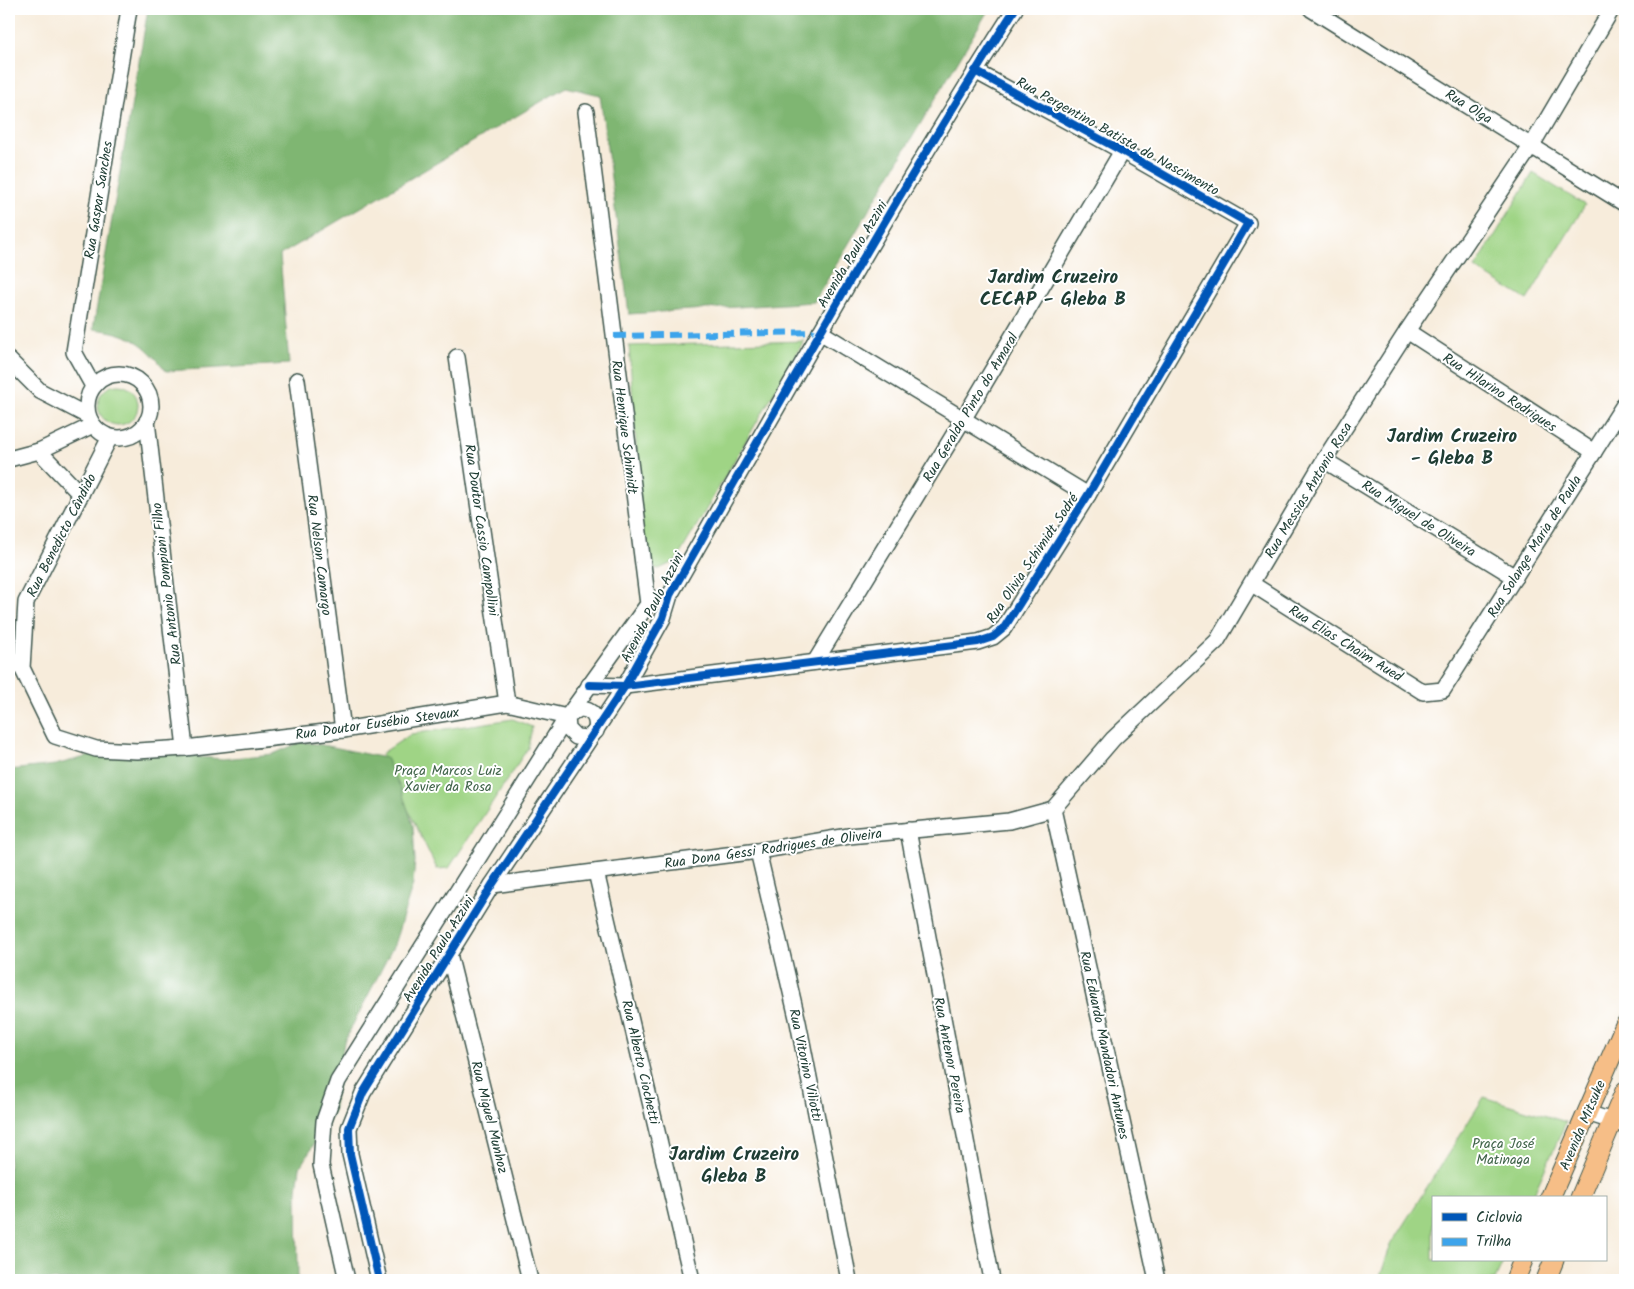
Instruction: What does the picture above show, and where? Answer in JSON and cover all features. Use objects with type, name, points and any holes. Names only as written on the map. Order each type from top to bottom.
[{"type":"main road","name":"Avenida Mitsuke","points":[[1551,1196],[1625,1026]]},
{"type":"main road","name":"Avenida Mitsuke","points":[[1581,1196],[1618,1123],[1625,1091]]},
{"type":"main road","points":[[1514,1280],[1522,1262]]},
{"type":"main road","points":[[1546,1280],[1553,1262]]},
{"type":"street","name":"Rua Gaspar Sanches","points":[[93,386],[74,352],[129,9]]},
{"type":"street","name":"Avenida Paulo Azzini","points":[[379,1280],[350,1154],[349,1128],[364,1093],[492,885],[625,686],[663,618],[670,595],[820,332],[975,71],[1015,9]]},
{"type":"street","name":"Rua Olga","points":[[1312,9],[1625,204]]},
{"type":"street","name":"Rua Messias Antonio Rosa","points":[[1053,809],[1113,739],[1216,641],[1252,584],[1324,460],[1407,331],[1532,145],[1612,9]]},
{"type":"street","name":"Rua Pergentino Batista do Nascimento","points":[[975,71],[1122,151],[1248,223]]},
{"type":"street","name":"Rua Henrique Schimidt","points":[[586,112],[648,604]]},
{"type":"street","name":"Rua Geraldo Pinto do Amaral","points":[[815,662],[964,418],[1122,151]]},
{"type":"street","name":"Rua Olivia Schimidt Sodré","points":[[589,685],[625,686],[978,642],[993,637],[1004,628],[1088,495],[1248,223]]},
{"type":"street","name":"Rua Hilarino Rodrigues","points":[[1407,331],[1594,452]]},
{"type":"street","points":[[820,332],[1088,495]]},
{"type":"street","name":"Rua Doutor Cassio Campollini","points":[[457,357],[507,703]]},
{"type":"street","points":[[9,360],[40,391],[91,421],[101,432],[110,437],[121,438],[141,430],[151,411],[151,400],[140,381],[120,374],[110,375],[100,379],[93,386],[88,396],[87,406],[91,421]]},
{"type":"street","name":"Rua Nelson Camargo","points":[[297,380],[343,730]]},
{"type":"street","name":"Rua Solange Maria de Paula","points":[[1443,690],[1625,403]]},
{"type":"street","points":[[9,460],[39,451],[91,421]]},
{"type":"street","name":"Rua Antonio Pompiani Filho","points":[[147,421],[185,748]]},
{"type":"street","name":"Rua Benedicto Cândido","points":[[110,437],[26,602],[22,668],[55,736],[96,748],[137,751],[185,748]]},
{"type":"street","points":[[39,451],[81,495]]},
{"type":"street","name":"Rua Miguel de Oliveira","points":[[1324,460],[1515,577]]},
{"type":"street","name":"Rua Elias Chaim Aued","points":[[1252,584],[1423,692],[1443,690]]},
{"type":"street","points":[[567,717],[579,709],[585,709],[596,717],[596,731],[588,738],[576,737],[568,729],[567,717],[648,604],[670,595]]},
{"type":"street","points":[[648,604],[663,618]]},
{"type":"street","name":"Rua Doutor Eusébio Stevaux","points":[[185,748],[343,730],[507,703],[567,717]]},
{"type":"street","name":"Avenida Paulo Azzini","points":[[347,1280],[321,1165],[324,1121],[338,1080],[567,717]]},
{"type":"street","name":"Rua Dona Gessi Rodrigues de Oliveira","points":[[492,885],[758,851],[849,836],[1009,821],[1053,809]]},
{"type":"street","name":"Rua Eduardo Mandadori Antunes","points":[[1053,809],[1157,1280]]},
{"type":"street","name":"Rua Antenor Pereira","points":[[908,830],[992,1280]]},
{"type":"street","name":"Rua Vitorino Viliotti","points":[[758,851],[798,1022],[849,1280]]},
{"type":"street","name":"Rua Alberto Ciochetti","points":[[596,872],[692,1280]]},
{"type":"street","name":"Rua Miguel Munhoz","points":[[449,954],[530,1280]]},
{"type":"street","points":[[1587,1113],[1618,1123]]},
{"type":"green space","points":[[148,9],[989,9],[814,302],[629,314],[600,95],[566,87],[280,255],[289,364],[166,371],[151,353],[127,336],[93,329]]},
{"type":"green space","points":[[1533,173],[1585,205],[1527,300],[1475,268]]},
{"type":"green space","points":[[804,341],[676,561],[659,569],[645,565],[629,346]]},
{"type":"green space","points":[[118,385],[132,391],[138,405],[132,419],[118,425],[104,419],[98,405],[104,391]]},
{"type":"green space","name":"Praça Marcos Luiz Xavier da Rosa","points":[[513,719],[532,727],[528,748],[449,868],[437,869],[381,754],[411,734]]},
{"type":"green space","points":[[301,742],[386,758],[401,789],[413,825],[415,861],[413,884],[394,945],[344,1042],[333,1113],[300,1167],[297,1190],[298,1280],[9,1280],[9,770],[55,765],[135,744],[172,749],[199,757],[223,759],[273,754]]},
{"type":"green space","name":"Praça José Matinaga","points":[[1484,1097],[1566,1122],[1533,1196],[1432,1196],[1432,1262],[1503,1262],[1495,1280],[1379,1280],[1391,1244]]},
{"type":"marked path","points":[[614,336],[820,332]]},
{"type":"cycle path","points":[[379,1280],[350,1154],[349,1128],[363,1093],[492,885],[625,686],[663,618],[670,595],[839,299],[1015,9]]},
{"type":"cycle path","points":[[589,685],[625,686],[978,642],[993,637],[1004,628],[1088,495],[1248,223],[1122,151],[975,71]]},
{"type":"district","name":"Jardim Cruzeiro CECAP - Gleba B","points":[[1053,287]]},
{"type":"district","name":"Jardim Cruzeiro - Gleba B","points":[[1452,446]]},
{"type":"district","name":"Jardim Cruzeiro Gleba B","points":[[734,1164]]}]
